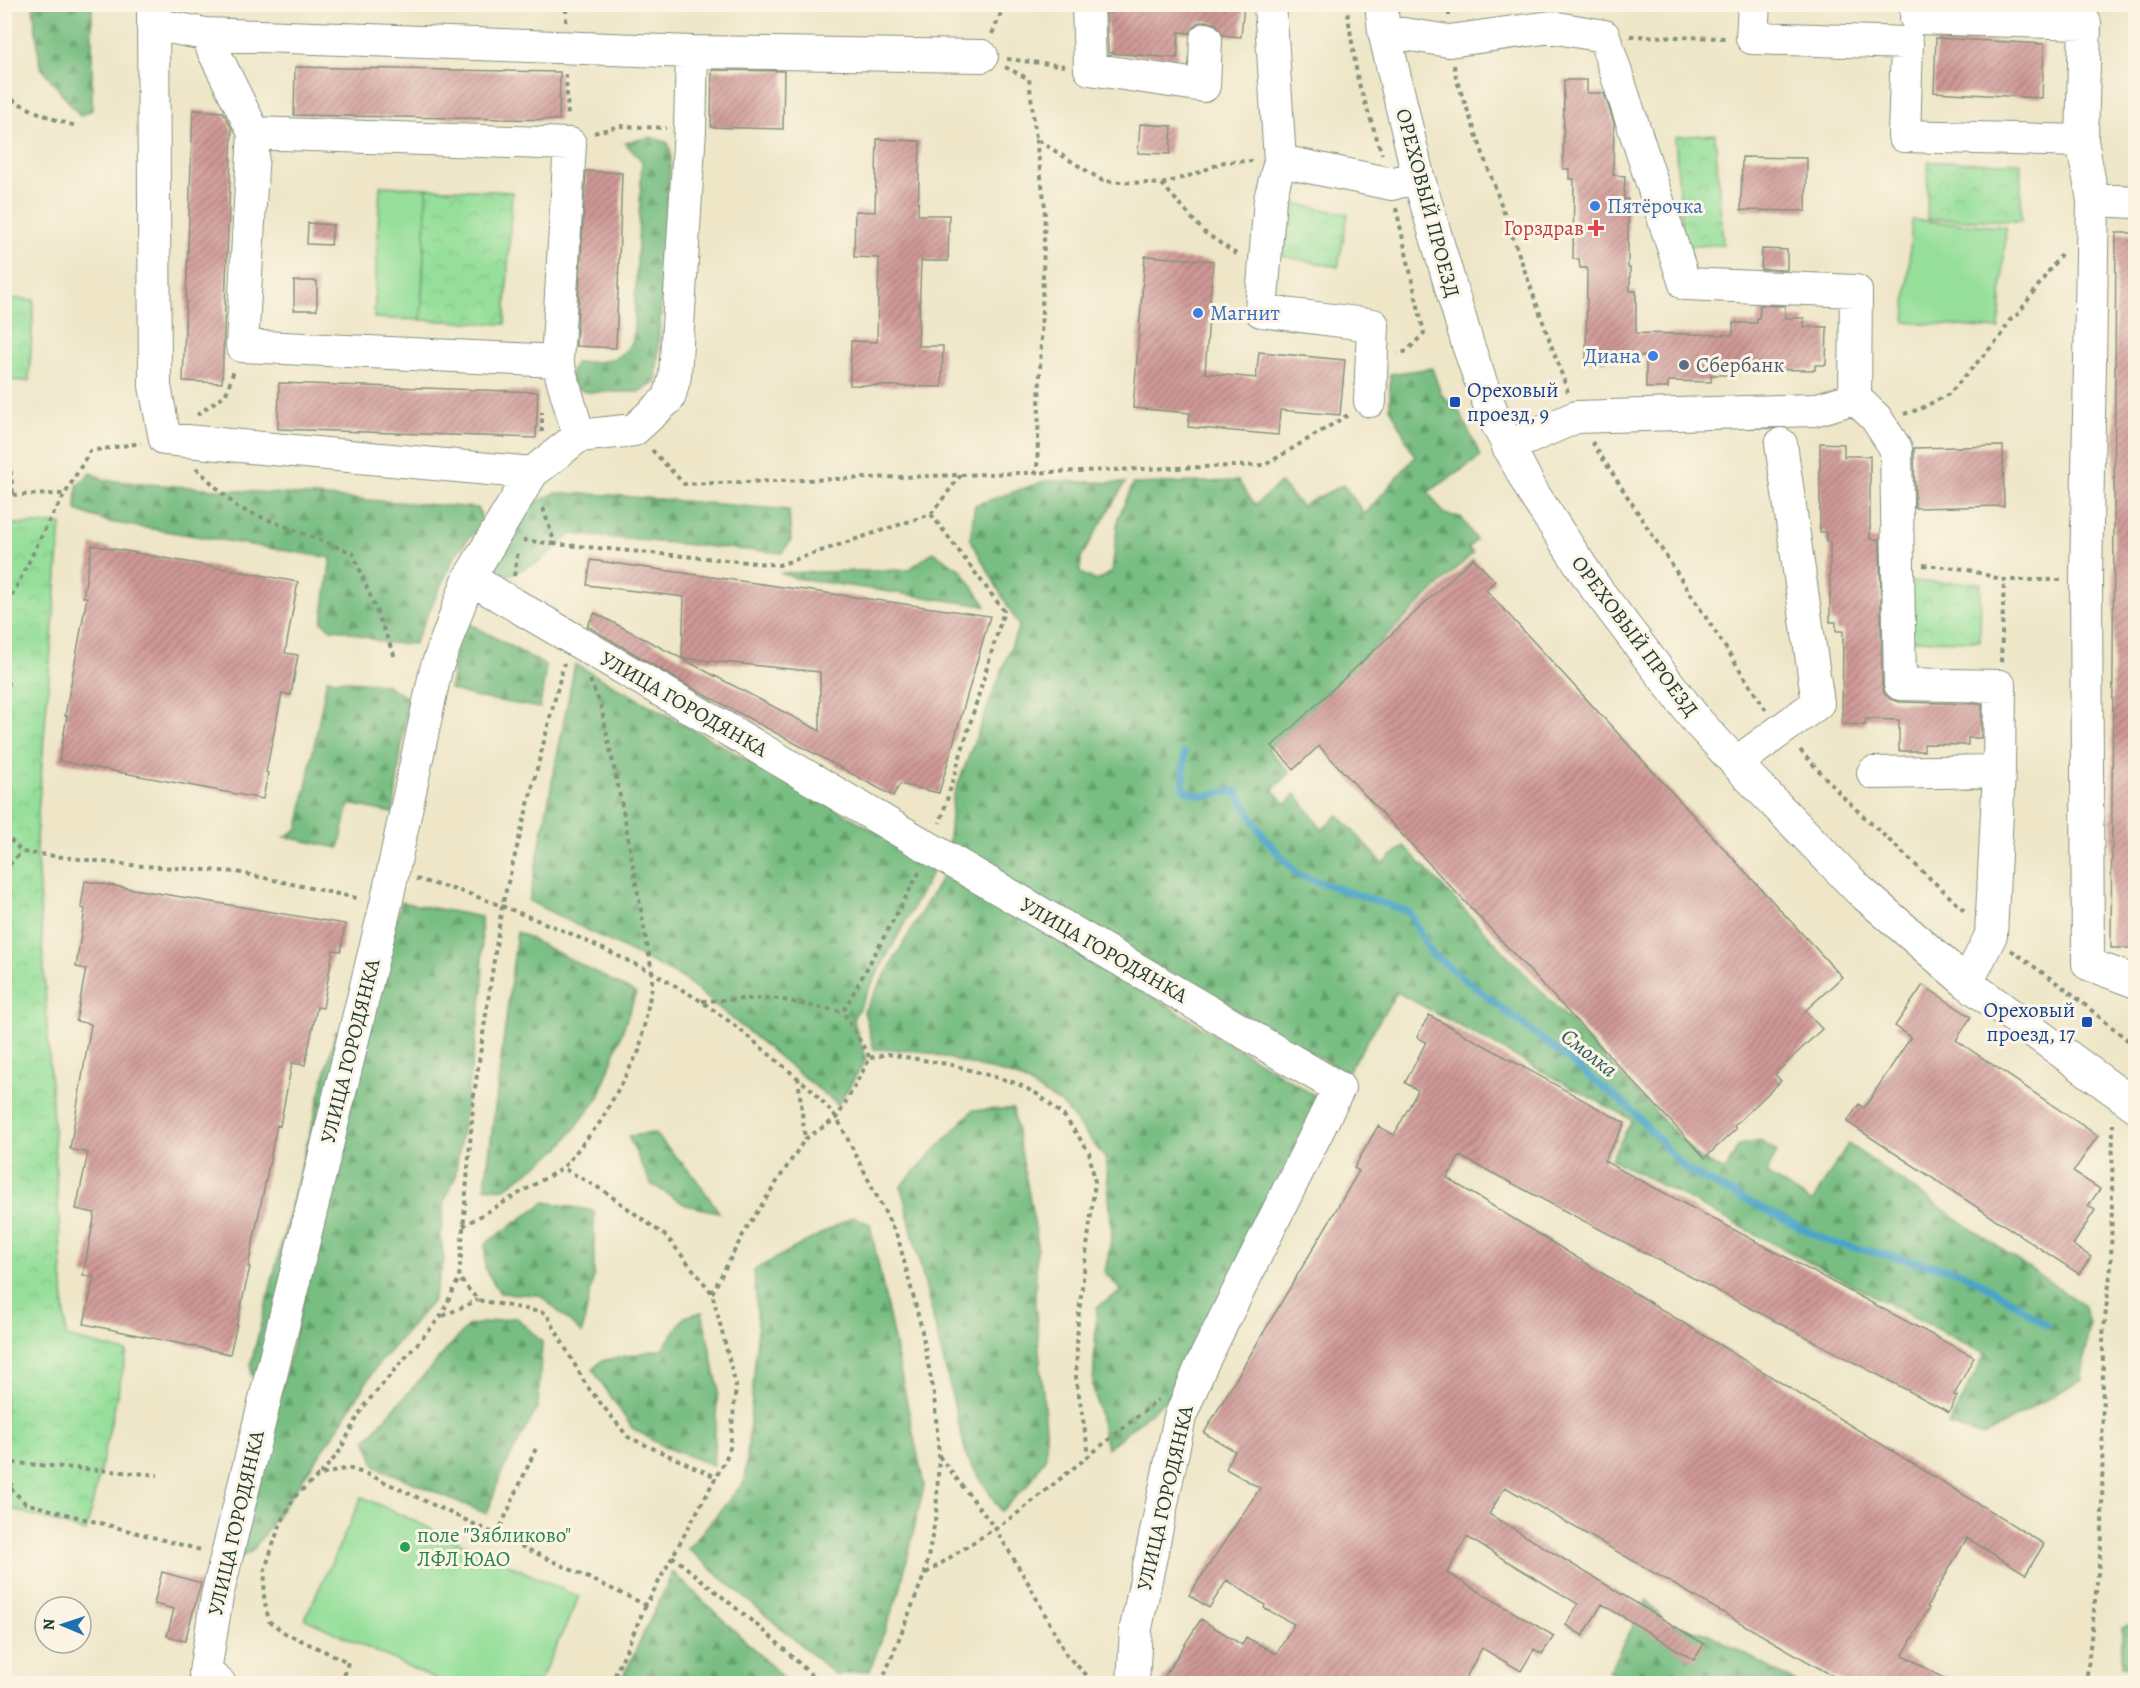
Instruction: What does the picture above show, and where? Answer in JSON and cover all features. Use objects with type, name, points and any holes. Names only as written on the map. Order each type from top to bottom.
[{"type":"street","points":[[1088,4],[1090,69],[1204,86],[1206,39]]},
{"type":"street","points":[[1270,4],[1280,161],[1270,199],[1262,311],[1373,325],[1370,387]]},
{"type":"street","points":[[1754,4],[1752,38],[1907,43],[1904,136],[2082,141]]},
{"type":"street","points":[[1917,4],[1916,18],[2085,23],[2082,141],[2093,200],[2086,579],[2088,964],[2136,982]]},
{"type":"street","points":[[532,473],[165,439],[155,386],[153,14],[205,33],[692,52],[982,56]]},
{"type":"street","points":[[1382,18],[1449,42],[1551,27],[1604,36],[1685,284],[1856,291],[1866,408],[1896,449],[1900,684],[2000,686],[1999,771],[1991,935],[1966,983]]},
{"type":"street","name":"ОРЕХОВЫЙ ПРОЕЗД","points":[[1382,18],[1418,176],[1468,345],[1496,422],[1533,493],[1595,587],[1697,721],[1859,890],[2124,1115]]},
{"type":"street","points":[[205,33],[254,133],[242,346],[556,361]]},
{"type":"street","points":[[469,578],[532,473],[579,436],[634,429],[669,398],[675,376],[690,129],[692,52]]},
{"type":"street","points":[[254,133],[570,144],[556,361],[579,436]]},
{"type":"street","points":[[1280,161],[1392,184],[1418,176]]},
{"type":"street","points":[[2093,200],[2136,202]]},
{"type":"street","points":[[1508,447],[1576,417],[1866,408]]},
{"type":"street","points":[[1736,763],[1818,703],[1781,444]]},
{"type":"street","name":"УЛИЦА ГОРОДЯНКА","points":[[202,1676],[215,1606],[386,904],[436,669],[469,578],[1339,1088],[1201,1366],[1180,1417],[1136,1628],[1133,1683]]},
{"type":"street","points":[[1873,773],[1999,771]]},
{"type":"path","points":[[1449,4],[1449,42],[1456,78],[1576,417],[1765,709],[1780,729],[1844,798],[1991,935],[2068,991],[2136,1047]]},
{"type":"path","points":[[1604,36],[1752,38]]},
{"type":"path","points":[[565,48],[570,144],[586,136],[619,126],[690,129]]},
{"type":"path","points":[[982,56],[1090,69]]},
{"type":"path","points":[[982,56],[1029,79],[1045,207],[1037,472]]},
{"type":"path","points":[[4,95],[50,120],[76,126]]},
{"type":"path","points":[[1036,139],[1103,181],[1162,184],[1224,162]]},
{"type":"path","points":[[1162,184],[1204,232],[1263,272]]},
{"type":"path","points":[[1866,408],[1890,417],[1920,409],[1949,394],[2001,336],[2009,321],[2018,314],[2061,254]]},
{"type":"path","points":[[634,429],[684,484],[1265,465],[1370,387],[1399,353],[1407,351],[1424,333],[1418,305]]},
{"type":"path","points":[[4,612],[48,523],[90,451],[165,439],[226,394],[242,346]]},
{"type":"path","points":[[4,408],[13,494]]},
{"type":"path","points":[[165,439],[238,508],[353,553],[396,660]]},
{"type":"path","points":[[532,473],[555,544]]},
{"type":"path","points":[[520,540],[779,565],[931,514],[962,475]]},
{"type":"path","points":[[4,495],[65,494]]},
{"type":"path","points":[[843,1012],[932,849],[1004,611],[931,514]]},
{"type":"path","points":[[1897,563],[1965,569],[2004,580],[2038,581]]},
{"type":"path","points":[[2000,686],[2004,580]]},
{"type":"path","points":[[342,1683],[348,1662],[285,1633],[269,1620],[264,1599],[265,1569],[278,1530],[294,1497],[338,1454],[363,1407],[441,1316],[459,1278],[474,1095],[502,906],[570,637]]},
{"type":"path","points":[[4,655],[8,686],[4,695]]},
{"type":"path","points":[[463,1226],[563,1168],[602,1121],[639,1051],[652,987],[652,972],[601,706],[588,676]]},
{"type":"path","points":[[4,833],[22,852],[129,865],[237,872],[386,904]]},
{"type":"path","points":[[4,872],[22,852]]},
{"type":"path","points":[[393,872],[467,893],[502,906],[567,932],[652,972],[701,1001],[798,1077],[837,1118],[898,1238],[926,1349],[934,1395],[939,1455],[936,1516],[926,1573],[880,1683]]},
{"type":"path","points":[[701,1001],[773,998],[843,1012],[870,1058]]},
{"type":"path","points":[[712,1293],[746,1229],[805,1139],[837,1118],[870,1058],[888,1054],[942,1063],[1016,1083],[1039,1095],[1065,1117],[1089,1152],[1095,1182],[1078,1320],[1076,1378],[1089,1455]]},
{"type":"path","points":[[798,1077],[805,1139]]},
{"type":"path","points":[[2086,1683],[2102,1537],[2103,1336],[2124,1115]]},
{"type":"path","points":[[563,1168],[604,1191],[667,1237],[712,1293],[736,1386],[730,1448],[725,1461],[646,1605],[611,1683]]},
{"type":"path","points":[[459,1278],[478,1300]]},
{"type":"path","points":[[441,1316],[478,1300],[546,1313],[586,1385],[628,1437],[716,1477]]},
{"type":"path","points":[[926,1573],[1014,1516],[1164,1395]]},
{"type":"path","points":[[497,1535],[537,1446]]},
{"type":"path","points":[[939,1455],[995,1528],[1030,1586],[1067,1656],[1096,1683]]},
{"type":"path","points":[[4,1462],[158,1474]]},
{"type":"path","points":[[318,1476],[348,1468],[372,1476],[646,1605]]},
{"type":"path","points":[[4,1475],[25,1503]]},
{"type":"path","points":[[4,1481],[25,1503],[228,1557]]},
{"type":"path","points":[[672,1556],[769,1635],[821,1683]]},
{"type":"path","points":[[895,1683],[900,1679],[900,1683]]},
{"type":"green space","points":[[33,5],[92,5],[92,110],[80,116],[40,66]]},
{"type":"green space","points":[[1715,134],[1723,244],[1683,247],[1675,137]]},
{"type":"green space","points":[[651,137],[668,143],[671,154],[656,382],[638,392],[586,392],[573,387],[570,375],[575,363],[615,358],[633,341],[642,161],[625,143]]},
{"type":"green space","points":[[1928,162],[2021,163],[2021,221],[1927,219]]},
{"type":"green space","points":[[380,186],[427,188],[421,320],[374,318]]},
{"type":"green space","points":[[427,188],[512,192],[505,324],[421,320]]},
{"type":"green space","points":[[1292,203],[1348,214],[1338,267],[1282,256]]},
{"type":"green space","points":[[1912,220],[2006,227],[1999,329],[1905,322]]},
{"type":"green space","points":[[4,298],[34,300],[29,381],[5,380]]},
{"type":"green space","points":[[1432,368],[1441,394],[1460,413],[1481,457],[1428,492],[1444,514],[1461,517],[1476,540],[1468,548],[1473,553],[1268,749],[1290,773],[1272,790],[1287,804],[1296,794],[1322,830],[1338,815],[1383,863],[1404,846],[1698,1157],[1725,1171],[1739,1145],[1760,1141],[1777,1152],[1766,1174],[1812,1202],[1848,1144],[2083,1305],[2089,1323],[2082,1379],[1983,1436],[1948,1425],[1985,1354],[1611,1159],[1632,1120],[1397,992],[1347,1073],[948,848],[953,797],[1019,626],[970,539],[975,505],[1045,481],[1125,483],[1081,557],[1080,573],[1097,581],[1112,572],[1118,518],[1133,484],[1238,481],[1255,505],[1280,483],[1301,506],[1343,485],[1365,514],[1415,457],[1390,407],[1390,374]]},
{"type":"green space","points":[[91,473],[105,480],[133,483],[478,508],[483,521],[455,555],[414,644],[385,643],[343,630],[331,629],[322,622],[331,558],[109,522],[76,510],[77,485]]},
{"type":"green space","points":[[555,493],[609,495],[789,510],[791,540],[782,553],[572,534],[539,562],[502,578],[491,561],[510,521],[535,503]]},
{"type":"green space","points":[[4,524],[61,524],[36,839],[66,1337],[127,1352],[86,1532],[12,1509],[5,1510]]},
{"type":"green space","points":[[933,552],[961,570],[986,606],[795,578],[780,573],[908,570]]},
{"type":"green space","points":[[1906,582],[1981,583],[1980,641],[1906,640]]},
{"type":"green space","points":[[465,621],[546,666],[540,708],[475,697],[450,689],[455,652]]},
{"type":"green space","points":[[575,664],[936,865],[853,1019],[866,1060],[838,1105],[681,977],[529,901]]},
{"type":"green space","points":[[327,679],[385,684],[408,698],[393,813],[349,804],[339,848],[285,837],[298,829]]},
{"type":"green space","points":[[946,870],[1325,1102],[1172,1394],[1107,1449],[1093,1387],[1097,1307],[1122,1291],[1105,1273],[1112,1233],[1106,1159],[1062,1104],[1017,1077],[922,1051],[874,1049],[864,1011]]},
{"type":"green space","points":[[401,902],[481,917],[483,989],[455,1178],[444,1202],[441,1236],[444,1261],[432,1302],[376,1367],[334,1434],[252,1551],[240,1558]]},
{"type":"green space","points":[[517,932],[636,993],[599,1097],[559,1149],[504,1189],[485,1187]]},
{"type":"green space","points":[[336,1031],[345,1034],[260,1381],[251,1375],[251,1363]]},
{"type":"green space","points":[[1013,1109],[1037,1238],[1035,1303],[1046,1429],[1046,1456],[1030,1483],[1001,1511],[967,1458],[901,1186],[973,1110]]},
{"type":"green space","points":[[654,1133],[693,1175],[719,1212],[686,1205],[651,1184],[628,1136]]},
{"type":"green space","points":[[545,1202],[594,1211],[594,1274],[582,1333],[540,1295],[500,1293],[485,1269],[485,1244]]},
{"type":"green space","points":[[852,1217],[870,1224],[924,1486],[900,1590],[870,1670],[836,1675],[688,1549],[745,1481],[758,1326],[754,1270]]},
{"type":"green space","points":[[702,1312],[718,1386],[713,1465],[664,1447],[632,1428],[593,1370],[601,1361],[662,1349],[685,1317]]},
{"type":"green space","points":[[516,1317],[542,1342],[538,1407],[501,1474],[487,1514],[376,1467],[366,1440],[468,1326]]},
{"type":"green space","name":"поле \"Зябликово\" ЛФЛ ЮАО","points":[[362,1497],[579,1597],[539,1683],[444,1683],[305,1619]]},
{"type":"green space","points":[[673,1572],[789,1683],[620,1683]]},
{"type":"green space","points":[[1647,1601],[1666,1623],[1709,1634],[1797,1683],[1648,1683],[1608,1672]]},
{"type":"green space","points":[[2135,1622],[2135,1666],[2122,1666],[2122,1628]]},
{"type":"building","points":[[1106,4],[1244,4],[1241,37],[1223,35],[1216,24],[1206,21],[1197,23],[1190,33],[1179,32],[1177,58],[1108,53]]},
{"type":"building","points":[[1936,38],[2044,44],[2042,98],[1934,92]]},
{"type":"building","points":[[295,67],[560,72],[559,120],[294,115]]},
{"type":"building","points":[[712,70],[784,71],[783,129],[711,127]]},
{"type":"building","points":[[1564,80],[1587,80],[1587,93],[1604,93],[1614,123],[1613,175],[1625,176],[1624,199],[1628,199],[1628,268],[1630,268],[1630,291],[1636,291],[1636,333],[1733,335],[1733,323],[1757,323],[1760,305],[1785,306],[1785,318],[1804,318],[1804,327],[1827,327],[1826,365],[1815,365],[1815,370],[1732,369],[1732,375],[1711,375],[1711,382],[1668,381],[1668,388],[1646,388],[1646,356],[1609,356],[1609,361],[1586,361],[1587,268],[1580,268],[1579,259],[1573,259],[1574,179],[1569,179],[1569,169],[1563,169]]},
{"type":"building","points":[[193,110],[223,112],[232,129],[222,383],[183,381]]},
{"type":"building","points":[[1140,124],[1172,126],[1170,154],[1138,153]]},
{"type":"building","points":[[877,139],[920,141],[918,215],[949,215],[948,261],[921,261],[918,346],[943,346],[942,387],[850,385],[851,341],[877,342],[879,258],[854,257],[855,211],[875,212]]},
{"type":"building","points":[[1742,157],[1807,158],[1806,211],[1741,210]]},
{"type":"building","points":[[586,171],[622,173],[616,348],[576,346]]},
{"type":"building","points":[[308,223],[333,225],[331,245],[307,244]]},
{"type":"building","points":[[2116,233],[2136,233],[2136,948],[2111,948]]},
{"type":"building","points":[[1762,249],[1787,250],[1787,270],[1761,269]]},
{"type":"building","points":[[1145,256],[1213,261],[1205,373],[1256,378],[1259,352],[1345,360],[1340,415],[1280,410],[1278,435],[1188,427],[1190,413],[1133,408]]},
{"type":"building","points":[[294,281],[317,281],[317,310],[294,310]]},
{"type":"building","points":[[279,383],[538,392],[536,438],[278,429]]},
{"type":"building","points":[[1820,443],[1844,444],[1844,456],[1870,456],[1870,539],[1880,539],[1884,693],[1890,699],[1900,702],[1982,704],[1981,738],[1968,738],[1968,745],[1924,744],[1924,751],[1899,751],[1899,720],[1866,719],[1865,725],[1842,724],[1843,631],[1836,631],[1836,622],[1830,622],[1830,542],[1826,542],[1826,532],[1820,532]]},
{"type":"building","points":[[2003,446],[2004,506],[1915,508],[1914,448]]},
{"type":"building","points":[[92,545],[298,582],[285,653],[298,655],[291,695],[282,693],[266,772],[268,773],[263,799],[59,761],[87,597],[83,597]]},
{"type":"building","points":[[1473,558],[1495,581],[1486,590],[1842,977],[1805,1011],[1822,1029],[1775,1074],[1781,1081],[1734,1126],[1736,1129],[1705,1158],[1319,746],[1294,769],[1272,746]]},
{"type":"building","points":[[591,560],[990,616],[939,793],[900,784],[893,796],[687,685],[587,626],[595,613],[820,731],[820,672],[682,658],[684,597],[587,585]]},
{"type":"building","points":[[85,881],[345,924],[341,951],[333,950],[323,1008],[317,1007],[305,1065],[292,1063],[230,1354],[84,1324],[94,1277],[83,1275],[95,1213],[76,1209],[88,1153],[70,1149],[91,1024],[76,1021],[86,969],[76,967],[85,909],[81,908]]},
{"type":"building","points":[[1923,985],[1971,1017],[1956,1040],[2098,1136],[2073,1172],[2100,1189],[2088,1206],[2095,1210],[2073,1245],[2091,1257],[2079,1274],[1847,1122],[1859,1104],[1864,1108],[1911,1037],[1895,1026]]},
{"type":"building","points":[[1429,1015],[1625,1123],[1604,1161],[1974,1357],[1954,1395],[1957,1396],[1949,1412],[1460,1156],[1447,1178],[2044,1544],[2026,1574],[1967,1538],[1927,1607],[1929,1608],[1903,1655],[1952,1683],[1845,1683],[1505,1487],[1489,1514],[1704,1644],[1694,1660],[1602,1604],[1583,1636],[1566,1625],[1578,1604],[1467,1537],[1447,1573],[1554,1636],[1542,1654],[1534,1649],[1521,1671],[1482,1648],[1463,1683],[1160,1683],[1201,1619],[1242,1645],[1246,1637],[1276,1654],[1294,1624],[1264,1608],[1265,1605],[1227,1580],[1209,1608],[1189,1595],[1260,1488],[1226,1469],[1235,1451],[1204,1433],[1359,1171],[1354,1168],[1378,1126],[1394,1135],[1418,1090],[1405,1083],[1426,1042],[1417,1037]]},
{"type":"building","points":[[162,1572],[201,1583],[185,1641],[167,1636],[174,1609],[154,1604]]},
{"type":"waterway","name":"Смолка","points":[[1184,753],[1184,790],[1203,796],[1236,791],[1263,836],[1298,875],[1409,912],[1430,952],[1630,1108],[1686,1170],[1829,1242],[1961,1272],[2009,1299],[2046,1325]]},
{"type":"place","name":"Пятёрочка","points":[[1595,206]]},
{"type":"place","name":"Горздрав","points":[[1596,228]]},
{"type":"place","name":"Магнит","points":[[1198,313]]},
{"type":"place","name":"Диана","points":[[1653,356]]},
{"type":"place","name":"Сбербанк","points":[[1684,365]]},
{"type":"place","name":"Ореховый проезд, 9","points":[[1455,402]]},
{"type":"place","name":"Ореховый проезд, 17","points":[[2087,1022]]},
{"type":"place","name":"поле \"Зябликово\" ЛФЛ ЮАО","points":[[405,1547]]}]
